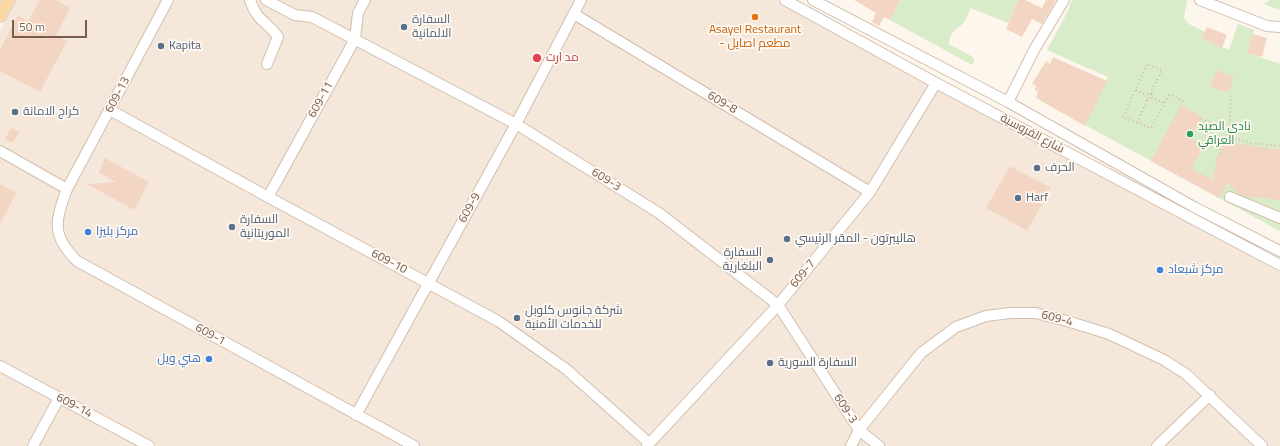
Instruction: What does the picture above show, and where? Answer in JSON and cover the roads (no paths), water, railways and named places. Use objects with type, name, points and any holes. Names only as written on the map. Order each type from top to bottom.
[{"type":"main road","points":[[0,16],[9,0]]},
{"type":"street","name":"609-13","points":[[67,189],[168,0]]},
{"type":"street","points":[[250,0],[253,10],[261,22],[274,30],[278,37],[267,64]]},
{"type":"street","name":"609-3","points":[[266,0],[295,15],[312,17],[516,124],[658,213],[778,305],[859,430],[879,446]]},
{"type":"street","name":"609-11","points":[[268,197],[355,39],[358,13],[365,0]]},
{"type":"street","name":"609-9","points":[[356,415],[516,124],[581,0]]},
{"type":"street","name":"شارع الفروسية","points":[[785,0],[801,4],[936,83],[1280,265]]},
{"type":"street","name":"شارع الفروسية","points":[[813,0],[1008,102],[1194,207],[1280,251]]},
{"type":"street","points":[[1008,102],[1034,50],[1064,0]]},
{"type":"street","points":[[1200,0],[1267,26],[1280,27]]},
{"type":"street","name":"609-8","points":[[574,14],[870,192]]},
{"type":"street","name":"609-7","points":[[648,444],[778,305],[870,192],[936,83]]},
{"type":"street","name":"609-10","points":[[110,110],[268,197],[498,320],[566,370],[648,444]]},
{"type":"street","points":[[0,151],[67,189]]},
{"type":"street","name":"609-1","points":[[67,189],[58,215],[59,234],[64,248],[77,261],[414,446]]},
{"type":"street","points":[[1230,197],[1280,218]]},
{"type":"street","name":"609-4","points":[[851,446],[859,430],[921,353],[956,327],[986,316],[1010,313],[1036,313],[1109,334],[1164,360],[1186,374],[1262,446]]},
{"type":"street","name":"609-14","points":[[0,366],[142,444]]},
{"type":"street","points":[[1157,446],[1210,396]]},
{"type":"street","points":[[33,446],[59,398]]},
{"type":"place","name":"Asayel Restaurant - مطعم اصايل","points":[[755,17]]},
{"type":"place","name":"السفارة الالمانية","points":[[404,27]]},
{"type":"place","name":"Kapita","points":[[161,46]]},
{"type":"place","name":"مد ارت","points":[[537,58]]},
{"type":"place","name":"كراج الامانة","points":[[15,112]]},
{"type":"place","name":"نادي الصيد العراقي","points":[[1190,134]]},
{"type":"place","name":"الحرف","points":[[1037,168]]},
{"type":"place","name":"Harf","points":[[1018,198]]},
{"type":"place","name":"السفارة الموريتانية","points":[[232,227]]},
{"type":"place","name":"مركز بليزا","points":[[88,232]]},
{"type":"place","name":"هاليبرتون - المقر الرئيسي","points":[[787,239]]},
{"type":"place","name":"السفارة البلغارية","points":[[770,260]]},
{"type":"place","name":"مركز شبعاد","points":[[1160,270]]},
{"type":"place","name":"شركة جانوس كلوبل للخدمات الأمنية","points":[[517,318]]},
{"type":"place","name":"هني ويل","points":[[209,359]]},
{"type":"place","name":"السفارة السورية","points":[[770,363]]}]
